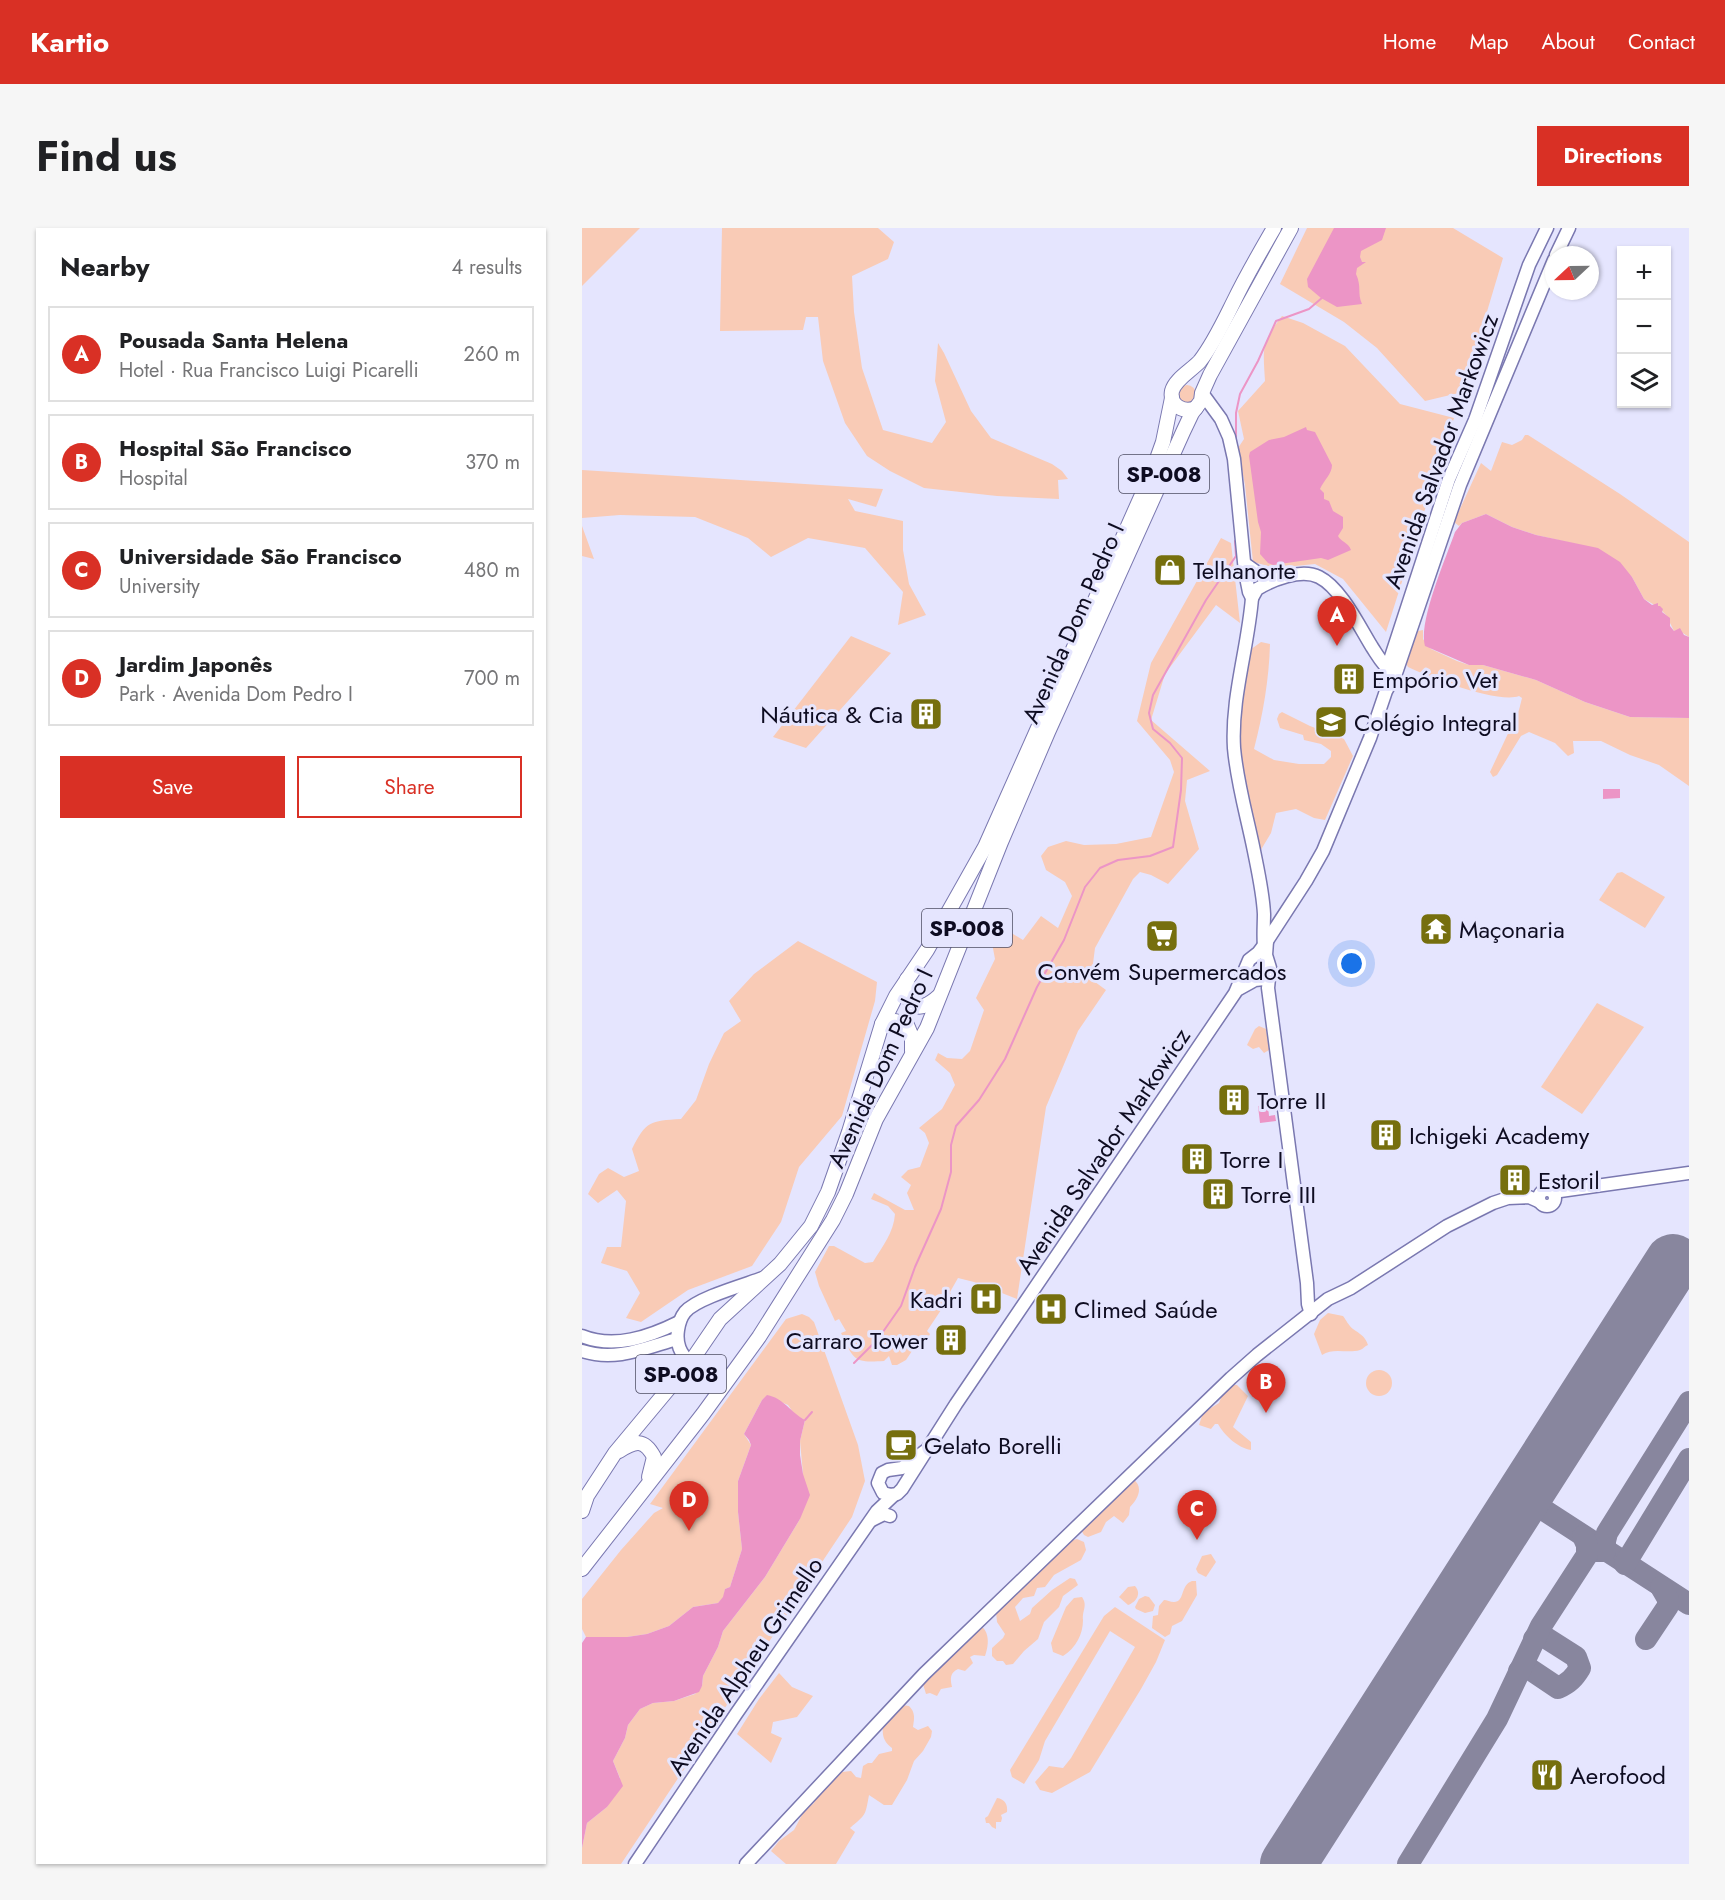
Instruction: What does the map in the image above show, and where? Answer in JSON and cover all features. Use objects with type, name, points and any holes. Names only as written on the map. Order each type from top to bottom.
[{"type":"main road","name":"SP-008","points":[[1172,398],[1173,389],[1202,359],[1217,335],[1252,265],[1274,228]]},
{"type":"main road","name":"SP-008","points":[[1196,408],[1226,347],[1291,228]]},
{"type":"main road","points":[[1179,382],[1193,381],[1201,388],[1202,393]]},
{"type":"main road","points":[[1172,398],[1181,409],[1196,408]]},
{"type":"main road","name":"Avenida Dom Pedro I","points":[[582,1511],[587,1496],[615,1453],[690,1363],[720,1319],[767,1277],[794,1249],[811,1226],[828,1192],[882,1024],[907,977],[927,950],[985,847],[1153,470],[1163,442],[1172,398]]},
{"type":"main road","name":"Avenida Dom Pedro I","points":[[582,1569],[704,1414],[753,1346],[817,1248],[846,1194],[876,1119],[927,1028],[1043,743],[1171,458],[1196,408]]},
{"type":"main road","points":[[907,977],[908,999],[916,1007],[923,1008],[940,995]]},
{"type":"main road","points":[[882,1024],[895,1021],[907,1025],[912,1037],[912,1053]]},
{"type":"main road","points":[[615,1453],[637,1442],[645,1444],[650,1449],[654,1457],[654,1464],[647,1485]]},
{"type":"street","name":"Avenida Salvador Markowicz","points":[[1254,956],[1265,944],[1323,851],[1374,728],[1449,479],[1479,411],[1529,265],[1547,228]]},
{"type":"street","points":[[1560,246],[1569,228]]},
{"type":"street","name":"Avenida Salvador Markowicz","points":[[1392,671],[1460,485],[1545,282]]},
{"type":"street","points":[[1202,393],[1217,414],[1229,437],[1234,459],[1245,564],[1252,598]]},
{"type":"street","points":[[1196,408],[1202,407],[1217,414]]},
{"type":"street","points":[[1245,564],[1262,576],[1283,578]]},
{"type":"street","points":[[1311,1314],[1269,993],[1270,968],[1265,944],[1264,916],[1254,849],[1239,786],[1234,745],[1236,702],[1252,598],[1257,589],[1283,578],[1308,573],[1318,577],[1329,585],[1344,603],[1392,671]]},
{"type":"street","points":[[1264,916],[1270,922],[1280,920]]},
{"type":"street","points":[[1238,990],[1249,960],[1254,956],[1260,956],[1267,960]]},
{"type":"street","points":[[1246,969],[1248,974],[1269,993]]},
{"type":"street","points":[[1238,990],[1255,980],[1264,979],[1270,973]]},
{"type":"street","name":"Avenida Salvador Markowicz","points":[[899,1490],[917,1467],[925,1451],[1238,990]]},
{"type":"street","points":[[746,1864],[924,1674],[1231,1378],[1328,1299],[1351,1288],[1447,1226],[1493,1203],[1508,1198],[1529,1197],[1544,1207],[1549,1207],[1553,1204],[1556,1193],[1689,1173]]},
{"type":"street","points":[[690,1363],[682,1355],[676,1339],[679,1322],[685,1312],[694,1304],[767,1277]]},
{"type":"street","points":[[1307,1283],[1328,1299]]},
{"type":"street","points":[[582,1336],[592,1340],[627,1341],[679,1322]]},
{"type":"street","points":[[582,1351],[593,1354],[626,1355],[676,1339]]},
{"type":"street","points":[[894,1471],[902,1478],[899,1490],[883,1493],[878,1483],[882,1473],[888,1470],[899,1470],[925,1451]]},
{"type":"street","name":"Avenida Alpheu Grimello","points":[[635,1864],[736,1714],[880,1508],[899,1490]]},
{"type":"street","points":[[872,1520],[884,1514],[890,1516]]},
{"type":"shaded area","points":[[582,228],[640,228],[582,286]]},
{"type":"shaded area","points":[[722,228],[878,228],[894,242],[888,259],[852,276],[854,312],[862,368],[883,430],[932,443],[946,422],[935,381],[938,343],[971,411],[991,438],[1052,464],[1062,471],[1068,479],[1058,480],[1059,499],[997,496],[924,488],[890,471],[867,456],[845,423],[823,361],[818,317],[806,317],[803,330],[720,331]]},
{"type":"shaded area","points":[[1307,228],[1453,228],[1503,258],[1463,392],[1425,401],[1377,348],[1344,322],[1280,284]]},
{"type":"shaded area","points":[[1334,228],[1386,228],[1382,240],[1361,251],[1362,262],[1366,262],[1357,268],[1356,274],[1362,304],[1337,307],[1308,287],[1307,279]]},
{"type":"shaded area","points":[[1282,316],[1303,323],[1345,346],[1400,404],[1454,418],[1386,632],[1343,579],[1315,564],[1276,568],[1253,562],[1245,485],[1238,448],[1244,439],[1238,411],[1265,381],[1265,346],[1270,333]]},
{"type":"shaded area","points":[[1183,385],[1191,385],[1196,390],[1194,401],[1183,403],[1178,398],[1178,390]]},
{"type":"shaded area","points":[[1306,427],[1307,430],[1315,432],[1332,465],[1320,489],[1333,511],[1343,517],[1343,528],[1338,536],[1351,550],[1328,560],[1321,558],[1273,565],[1260,554],[1261,532],[1249,456],[1250,452],[1269,440],[1284,437]]},
{"type":"shaded area","points":[[1525,435],[1620,494],[1689,542],[1689,637],[1678,630],[1674,631],[1666,615],[1644,599],[1632,577],[1598,549],[1536,535],[1512,527],[1486,514],[1459,526],[1454,522],[1481,463],[1491,471],[1502,442],[1512,445],[1522,440]]},
{"type":"shaded area","points":[[582,470],[883,489],[876,507],[848,499],[855,511],[903,521],[903,550],[909,584],[926,615],[898,625],[903,592],[865,548],[808,538],[771,557],[748,538],[695,517],[620,515],[582,518]]},
{"type":"shaded area","points":[[1486,514],[1512,527],[1536,535],[1598,548],[1620,562],[1632,577],[1644,599],[1652,605],[1658,603],[1658,606],[1663,609],[1662,612],[1670,618],[1670,626],[1674,631],[1680,628],[1684,635],[1689,637],[1689,718],[1630,717],[1585,702],[1536,680],[1483,665],[1469,665],[1425,646],[1425,622],[1429,606],[1455,532],[1462,523]]},
{"type":"shaded area","points":[[582,526],[594,559],[582,556]]},
{"type":"shaded area","points":[[1221,538],[1231,543],[1240,623],[1216,605],[1165,674],[1151,720],[1210,771],[1187,780],[1185,801],[1199,849],[1168,884],[1140,872],[1133,879],[1095,948],[1091,979],[1106,990],[1078,1031],[1046,1107],[1017,1299],[958,1278],[950,1292],[951,1295],[927,1331],[930,1334],[922,1348],[912,1351],[906,1360],[897,1365],[892,1365],[889,1356],[884,1361],[860,1360],[849,1349],[841,1333],[846,1331],[839,1319],[835,1321],[815,1272],[829,1246],[834,1246],[865,1263],[873,1262],[890,1233],[895,1214],[888,1206],[871,1199],[874,1193],[905,1210],[914,1210],[907,1193],[911,1185],[901,1177],[908,1170],[920,1167],[929,1143],[925,1133],[919,1128],[942,1109],[955,1085],[950,1073],[935,1060],[938,1053],[947,1058],[962,1059],[970,1051],[984,1010],[976,998],[995,959],[992,943],[993,922],[1023,940],[1041,916],[1058,928],[1072,896],[1065,882],[1046,870],[1041,856],[1048,847],[1066,841],[1084,845],[1116,844],[1151,837],[1174,772],[1170,760],[1137,721],[1151,663]]},
{"type":"shaded area","points":[[1423,630],[1423,639],[1431,649],[1469,665],[1483,665],[1536,680],[1585,702],[1630,717],[1689,718],[1689,786],[1659,765],[1630,755],[1601,741],[1573,741],[1574,753],[1568,756],[1555,743],[1529,732],[1521,736],[1497,775],[1493,777],[1490,772],[1519,710],[1522,698],[1480,693],[1447,683],[1408,667],[1406,663],[1418,631]]},
{"type":"shaded area","points":[[851,636],[891,653],[806,748],[773,737]]},
{"type":"shaded area","points":[[1261,642],[1270,644],[1265,697],[1254,749],[1274,760],[1299,764],[1324,764],[1331,757],[1331,751],[1321,744],[1304,740],[1303,735],[1280,728],[1277,719],[1282,712],[1344,739],[1353,756],[1325,820],[1314,818],[1296,809],[1276,813],[1271,833],[1259,853],[1237,753],[1239,711],[1250,650]]},
{"type":"shaded area","points":[[1603,789],[1620,789],[1620,798],[1603,799]]},
{"type":"shaded area","points":[[1622,872],[1665,897],[1645,928],[1599,900],[1617,873]]},
{"type":"shaded area","points":[[798,941],[877,982],[875,1001],[842,1116],[799,1167],[781,1222],[752,1266],[688,1290],[641,1322],[626,1318],[640,1293],[627,1271],[601,1263],[607,1247],[621,1247],[626,1201],[617,1190],[598,1203],[588,1194],[599,1174],[608,1168],[624,1177],[639,1171],[632,1149],[641,1133],[650,1124],[681,1119],[696,1100],[709,1064],[724,1033],[741,1021],[729,1001],[754,974]]},
{"type":"shaded area","points":[[1597,1003],[1644,1027],[1582,1114],[1541,1087]]},
{"type":"shaded area","points":[[1259,1026],[1266,1029],[1269,1050],[1264,1053],[1259,1047],[1253,1049],[1247,1045]]},
{"type":"shaded area","points":[[1268,1105],[1269,1116],[1275,1115],[1276,1121],[1260,1123],[1258,1106]]},
{"type":"shaded area","points":[[1328,1313],[1343,1316],[1352,1328],[1364,1337],[1368,1345],[1360,1350],[1331,1351],[1322,1355],[1314,1334],[1320,1320]]},
{"type":"shaded area","points":[[802,1314],[814,1322],[858,1445],[865,1481],[852,1517],[621,1864],[582,1864],[582,1848],[587,1823],[607,1807],[620,1778],[613,1761],[625,1738],[628,1725],[640,1709],[653,1703],[674,1701],[695,1694],[702,1686],[703,1676],[718,1647],[723,1631],[765,1577],[800,1519],[803,1474],[800,1441],[805,1420],[795,1415],[788,1405],[767,1396],[762,1400],[744,1434],[751,1445],[738,1481],[738,1512],[742,1549],[730,1587],[725,1589],[724,1597],[718,1603],[693,1607],[669,1626],[647,1634],[627,1637],[586,1637],[582,1629],[582,1599],[621,1550],[654,1513],[663,1508],[650,1504],[786,1319]]},
{"type":"shaded area","points":[[1379,1370],[1388,1374],[1392,1383],[1388,1392],[1379,1396],[1370,1392],[1366,1383],[1370,1374]]},
{"type":"shaded area","points":[[1230,1385],[1237,1385],[1248,1396],[1233,1427],[1251,1442],[1251,1450],[1241,1447],[1232,1440],[1218,1424],[1211,1429],[1199,1425],[1203,1413],[1219,1403],[1223,1393]]},
{"type":"shaded area","points":[[767,1395],[783,1402],[805,1420],[800,1441],[800,1455],[810,1495],[800,1519],[765,1577],[723,1631],[718,1647],[703,1676],[699,1692],[674,1701],[653,1703],[640,1709],[628,1725],[625,1738],[613,1761],[623,1786],[607,1807],[587,1823],[582,1848],[582,1643],[586,1637],[627,1637],[647,1634],[669,1626],[693,1607],[718,1603],[723,1597],[725,1589],[730,1587],[742,1549],[738,1512],[738,1481],[751,1445],[744,1434]]},
{"type":"shaded area","points":[[1133,1479],[1138,1486],[1139,1493],[1123,1523],[1114,1516],[1106,1522],[1101,1532],[1088,1537],[1084,1535],[1080,1528]]},
{"type":"shaded area","points":[[1077,1539],[1084,1542],[1086,1550],[1081,1560],[1054,1575],[1045,1587],[1037,1588],[1034,1596],[1023,1598],[1015,1607],[1020,1621],[1030,1614],[1032,1608],[1052,1590],[1070,1578],[1075,1579],[1078,1585],[1063,1596],[1059,1607],[1044,1622],[1038,1639],[1013,1664],[1006,1665],[1003,1661],[997,1661],[992,1656],[992,1648],[1005,1634],[997,1622],[996,1611],[1066,1542]]},
{"type":"shaded area","points":[[1211,1554],[1216,1562],[1206,1577],[1198,1573],[1196,1569],[1202,1556]]},
{"type":"shaded area","points":[[1196,1581],[1197,1595],[1182,1621],[1172,1626],[1170,1634],[1165,1637],[1152,1628],[1153,1616],[1158,1615],[1159,1606],[1164,1600],[1174,1602],[1180,1599],[1188,1583]]},
{"type":"shaded area","points":[[1135,1586],[1138,1592],[1137,1597],[1128,1605],[1119,1597],[1128,1587]]},
{"type":"shaded area","points":[[1082,1597],[1085,1606],[1082,1630],[1078,1640],[1063,1656],[1053,1652],[1051,1643],[1066,1607],[1074,1598]]},
{"type":"shaded area","points":[[1149,1597],[1155,1605],[1153,1611],[1145,1613],[1135,1607],[1139,1599]]},
{"type":"shaded area","points":[[1115,1607],[1165,1640],[1156,1662],[1090,1772],[1052,1793],[1040,1790],[1035,1782],[1049,1766],[1063,1768],[1071,1758],[1135,1647],[1110,1631],[1045,1741],[1039,1760],[1024,1784],[1012,1777],[1010,1770],[1104,1616]]},
{"type":"shaded area","points":[[980,1625],[986,1631],[988,1639],[985,1656],[970,1657],[973,1663],[965,1671],[958,1669],[953,1672],[952,1687],[941,1689],[937,1696],[926,1694],[922,1681],[928,1674],[938,1671],[940,1659]]},
{"type":"shaded area","points":[[779,1673],[792,1687],[813,1696],[797,1717],[773,1722],[771,1733],[782,1738],[771,1763],[737,1734]]},
{"type":"shaded area","points":[[902,1705],[909,1706],[913,1711],[913,1727],[918,1730],[928,1726],[932,1731],[931,1737],[914,1761],[907,1780],[892,1805],[884,1805],[869,1795],[864,1814],[850,1828],[855,1832],[836,1864],[786,1864],[771,1851],[779,1841],[794,1830],[804,1811],[842,1772],[851,1771],[856,1777],[861,1778],[863,1766],[872,1763],[879,1754],[892,1751],[883,1735],[884,1720]]},
{"type":"shaded area","points":[[997,1798],[1004,1801],[1007,1812],[1001,1815],[1001,1822],[996,1822],[996,1829],[986,1823],[985,1818]]},
{"type":"waterway","points":[[1236,438],[1236,413],[1240,394],[1276,321],[1309,309],[1323,297]]},
{"type":"waterway","points":[[854,1363],[878,1339],[901,1306],[915,1267],[941,1209],[951,1172],[951,1145],[956,1126],[979,1100],[1005,1059],[1037,987],[1064,940],[1085,887],[1100,868],[1118,860],[1150,856],[1173,847],[1181,790],[1182,758],[1170,743],[1153,729],[1149,713],[1153,695],[1206,600],[1236,556],[1235,541]]},
{"type":"waterway","points":[[805,1420],[812,1412]]},
{"type":"taxiway","points":[[1673,1262],[1689,1271]]},
{"type":"taxiway","points":[[1593,1551],[1605,1551],[1607,1533],[1689,1402]]},
{"type":"taxiway","points":[[1625,1564],[1689,1459]]},
{"type":"taxiway","points":[[1518,1505],[1522,1502],[1533,1503],[1689,1604]]},
{"type":"taxiway","points":[[1408,1864],[1497,1719],[1541,1626],[1587,1555],[1587,1545],[1583,1536]]},
{"type":"taxiway","points":[[1646,1639],[1668,1606],[1668,1599],[1661,1587]]},
{"type":"taxiway","points":[[1519,1671],[1528,1668],[1558,1688],[1571,1680],[1580,1668],[1576,1657],[1543,1636],[1534,1639]]},
{"type":"runway","points":[[1288,1864],[1673,1262]]},
{"type":"place","name":"Telhanorte","points":[[1170,570]]},
{"type":"place","name":"Pousada Santa Helena","points":[[1337,646]]},
{"type":"place","name":"Empório Vet","points":[[1349,679]]},
{"type":"place","name":"Náutica & Cia","points":[[926,714]]},
{"type":"place","name":"Colégio Integral","points":[[1331,722]]},
{"type":"place","name":"Maçonaria","points":[[1436,929]]},
{"type":"place","name":"Convém Supermercados","points":[[1162,936]]},
{"type":"place","name":"Torre II","points":[[1234,1100]]},
{"type":"place","name":"Ichigeki Academy","points":[[1386,1135]]},
{"type":"place","name":"Torre I","points":[[1197,1159]]},
{"type":"place","name":"Estoril","points":[[1515,1180]]},
{"type":"place","name":"Torre III","points":[[1218,1194]]},
{"type":"place","name":"Kadri","points":[[986,1299]]},
{"type":"place","name":"Climed Saúde","points":[[1051,1309]]},
{"type":"place","name":"Carraro Tower","points":[[951,1340]]},
{"type":"place","name":"Hospital São Francisco","points":[[1266,1413]]},
{"type":"place","name":"Gelato Borelli","points":[[901,1445]]},
{"type":"place","name":"Jardim Japonês","points":[[689,1531]]},
{"type":"place","name":"Universidade São Francisco","points":[[1197,1540]]},
{"type":"place","name":"Aerofood","points":[[1547,1775]]}]
